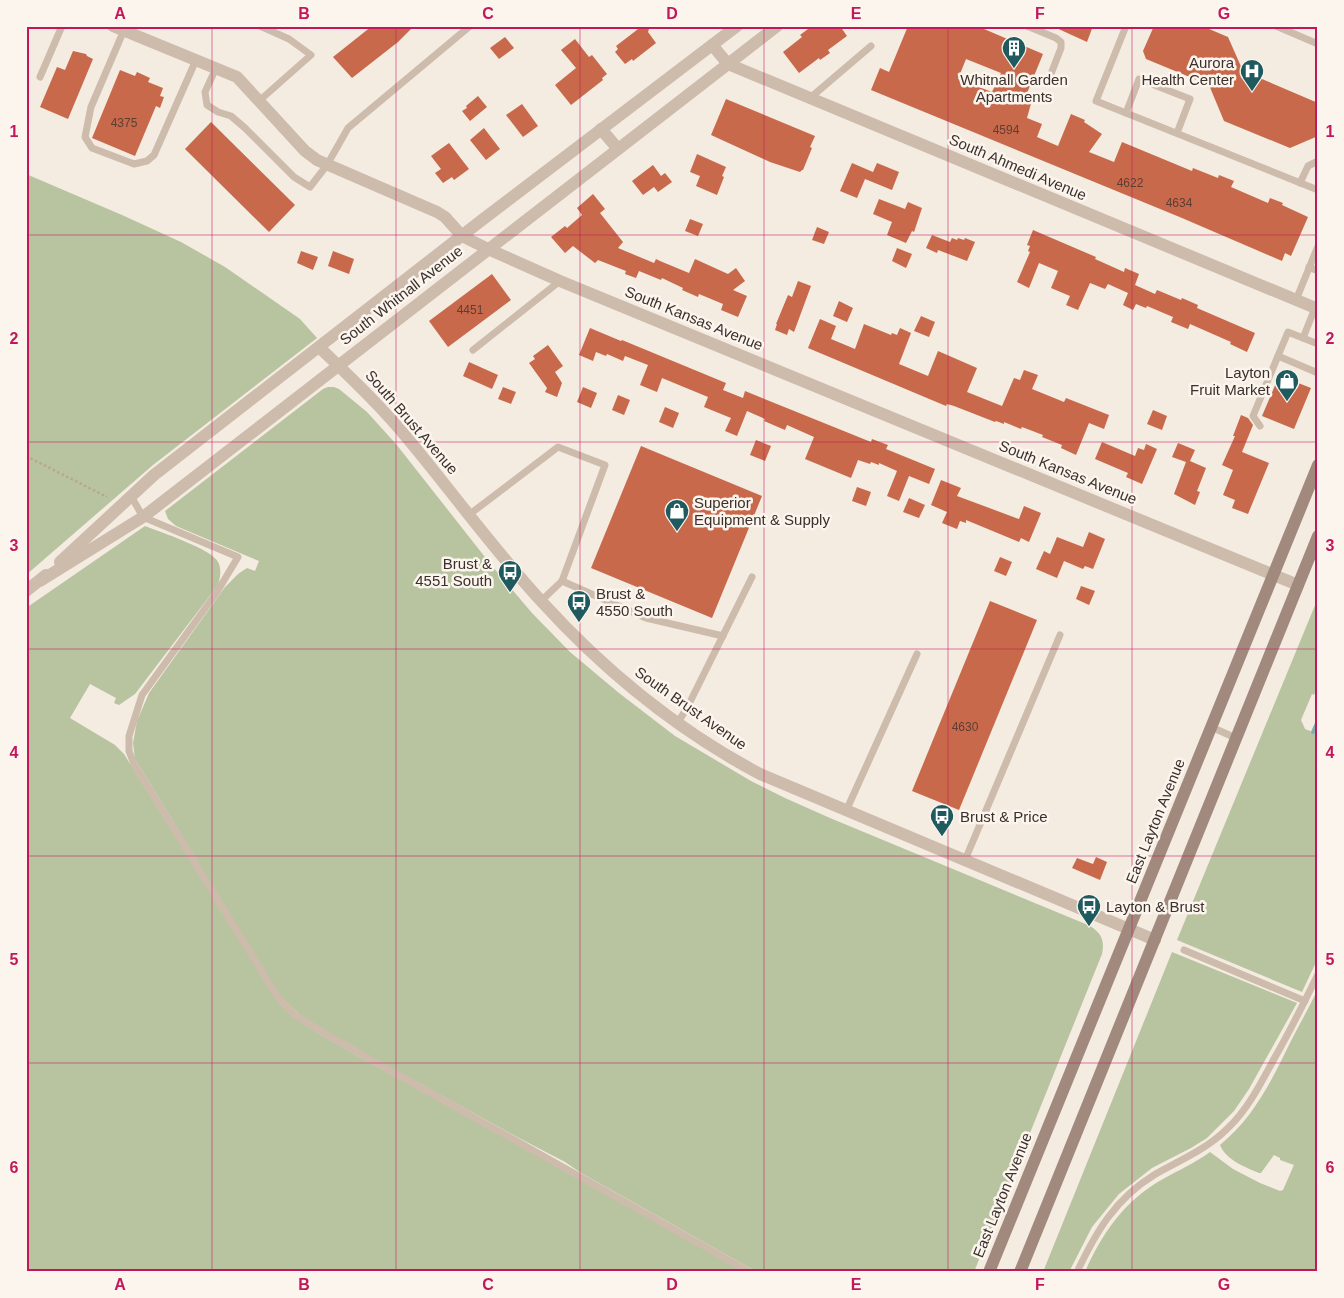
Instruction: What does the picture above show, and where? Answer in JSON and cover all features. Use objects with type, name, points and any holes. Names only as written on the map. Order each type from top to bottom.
[{"type":"main road","name":"East Layton Avenue","points":[[989,1272],[1318,465]]},
{"type":"main road","points":[[1020,1272],[1318,536]]},
{"type":"street","name":"South Whitnall Avenue","points":[[40,581],[154,475],[737,26]]},
{"type":"street","name":"South Whitnall Avenue","points":[[26,591],[143,517],[777,26]]},
{"type":"street","name":"South Kansas Avenue","points":[[119,28],[139,34],[237,77],[305,151],[317,160],[437,212],[445,217],[462,236],[488,249],[560,281],[1298,584]]},
{"type":"street","name":"South Ahmedi Avenue","points":[[713,46],[728,64],[1317,309]]},
{"type":"street","points":[[601,129],[618,149]]},
{"type":"street","name":"South Brust Avenue","points":[[319,347],[408,438],[541,601],[604,664],[678,722],[738,762],[760,774],[1155,940]]},
{"type":"lane","points":[[40,77],[62,26]]},
{"type":"lane","points":[[259,101],[311,55],[289,39],[260,26]]},
{"type":"lane","points":[[216,68],[205,92],[207,105],[218,112],[231,116],[294,177],[310,187],[327,165],[348,128],[470,26]]},
{"type":"lane","points":[[1027,26],[1061,42],[1049,80]]},
{"type":"lane","points":[[1126,26],[1096,101],[1318,190]]},
{"type":"lane","points":[[1276,26],[1318,44]]},
{"type":"lane","points":[[119,28],[91,107],[85,137],[92,148],[134,164],[147,161],[154,155],[196,60]]},
{"type":"lane","points":[[810,98],[872,46]]},
{"type":"lane","points":[[1126,113],[1139,79],[1190,99],[1177,133]]},
{"type":"lane","points":[[1300,183],[1308,166],[1318,161]]},
{"type":"lane","points":[[1296,300],[1318,246]]},
{"type":"lane","points":[[1309,268],[1318,271]]},
{"type":"lane","points":[[473,350],[560,281]]},
{"type":"lane","points":[[1303,338],[1317,309]]},
{"type":"lane","points":[[1260,426],[1253,416],[1288,332],[1318,344]]},
{"type":"lane","points":[[1278,356],[1318,373]]},
{"type":"lane","points":[[470,514],[558,448],[605,465],[562,581],[541,601]]},
{"type":"lane","points":[[131,496],[143,517],[238,557],[217,592],[145,689],[131,726],[129,751],[134,764],[276,996],[295,1015],[329,1036],[750,1272]]},
{"type":"lane","points":[[678,722],[687,708],[752,577]]},
{"type":"lane","points":[[562,581],[646,618],[723,636]]},
{"type":"lane","points":[[965,860],[1060,635]]},
{"type":"lane","points":[[846,811],[917,654]]},
{"type":"lane","points":[[1211,727],[1236,738]]},
{"type":"lane","points":[[1184,950],[1305,1001]]},
{"type":"lane","points":[[1077,1272],[1099,1228],[1130,1193],[1155,1175],[1204,1148],[1242,1112],[1255,1093],[1318,974]]},
{"type":"path","points":[[26,456],[107,497]]},
{"type":"green space","points":[[26,174],[181,242],[225,267],[300,319],[317,338],[153,465],[26,575]]},
{"type":"green space","points":[[328,387],[339,389],[367,412],[396,444],[492,566],[532,613],[570,652],[675,736],[751,781],[785,798],[1088,925],[1099,934],[1103,945],[1102,954],[974,1272],[757,1272],[581,1173],[565,1162],[334,1036],[299,1014],[278,993],[135,759],[133,743],[137,721],[149,693],[225,587],[247,568],[255,571],[259,561],[176,526],[168,519],[165,511]]},
{"type":"green space","points":[[145,526],[196,546],[214,557],[220,568],[218,585],[135,694],[119,705],[114,703],[116,698],[90,684],[70,718],[115,745],[124,754],[278,1002],[298,1020],[332,1041],[746,1272],[26,1272],[26,608]]},
{"type":"green space","points":[[1318,598],[1318,685],[1301,720],[1305,729],[1318,734],[1318,958],[1302,992],[1177,940]]},
{"type":"green space","points":[[1172,952],[1297,1003],[1249,1089],[1234,1111],[1207,1138],[1152,1168],[1119,1194],[1092,1227],[1069,1272],[1043,1272]]},
{"type":"green space","points":[[1318,989],[1318,1272],[1085,1272],[1107,1231],[1126,1207],[1149,1187],[1210,1152],[1233,1169],[1260,1183],[1280,1191],[1283,1190],[1294,1165],[1280,1160],[1280,1158],[1274,1155],[1261,1173],[1259,1173],[1231,1159],[1220,1145],[1241,1125],[1258,1102],[1273,1077]]},
{"type":"building","points":[[372,26],[414,26],[398,42],[352,78],[333,57]]},
{"type":"building","points":[[642,26],[650,26],[648,32],[656,43],[633,61],[632,59],[625,64],[615,52],[618,49],[616,46]]},
{"type":"building","points":[[812,26],[840,26],[847,36],[828,50],[830,53],[820,60],[819,58],[799,73],[783,52],[802,37],[800,35]]},
{"type":"building","points":[[908,26],[977,26],[1043,54],[1025,98],[1032,100],[1027,118],[1042,124],[1037,137],[1058,146],[1071,114],[1085,120],[1084,122],[1102,134],[1089,152],[1114,162],[1122,142],[1192,171],[1193,168],[1218,178],[1219,175],[1234,181],[1231,187],[1268,203],[1270,198],[1283,203],[1282,205],[1308,217],[1291,256],[1285,253],[1282,261],[871,90],[880,68],[889,72]],"holes":[[[966,59],[1001,73],[992,92],[958,79]]]},
{"type":"building","points":[[1052,26],[1093,26],[1087,42]]},
{"type":"building","name":"Aurora Health Center","points":[[1154,26],[1202,26],[1228,37],[1243,71],[1318,103],[1318,136],[1290,148],[1224,121],[1209,85],[1146,59],[1143,51]]},
{"type":"building","points":[[505,37],[514,48],[499,59],[490,48]]},
{"type":"building","points":[[575,39],[589,57],[592,55],[607,74],[602,78],[603,80],[571,105],[555,85],[576,68],[561,50]]},
{"type":"building","points":[[73,51],[86,54],[93,59],[68,119],[40,107],[57,67],[65,70]]},
{"type":"building","points":[[120,70],[135,76],[137,72],[150,78],[148,82],[163,88],[160,96],[164,97],[160,108],[156,106],[135,156],[92,138]]},
{"type":"building","points":[[478,96],[487,107],[470,121],[462,111]]},
{"type":"building","points":[[726,99],[815,136],[803,170],[800,172],[770,162],[711,135]]},
{"type":"building","points":[[522,104],[538,126],[523,137],[506,115]]},
{"type":"building","points":[[211,122],[295,205],[269,232],[185,149]]},
{"type":"building","points":[[484,128],[500,149],[486,160],[470,140]]},
{"type":"building","points":[[449,143],[469,169],[454,180],[452,177],[443,183],[435,173],[441,169],[431,156]]},
{"type":"building","points":[[697,154],[726,167],[717,195],[696,186],[700,176],[690,172]]},
{"type":"building","points":[[852,163],[873,172],[877,163],[899,172],[892,190],[865,179],[857,198],[840,191]]},
{"type":"building","points":[[653,165],[661,176],[665,173],[672,182],[658,192],[654,187],[643,195],[632,181]]},
{"type":"building","points":[[593,194],[605,209],[600,213],[623,242],[618,248],[654,263],[656,259],[689,273],[695,259],[728,274],[736,268],[745,281],[733,290],[747,296],[738,317],[721,310],[723,304],[699,294],[698,297],[662,278],[661,280],[639,271],[636,278],[625,274],[626,271],[598,260],[595,263],[573,246],[565,253],[551,237],[565,226],[567,228],[582,215],[577,208]]},
{"type":"building","points":[[879,199],[905,209],[908,202],[922,208],[914,232],[912,231],[906,243],[887,235],[892,222],[873,214]]},
{"type":"building","points":[[690,219],[703,224],[698,236],[685,231]]},
{"type":"building","points":[[817,227],[829,232],[824,244],[812,240]]},
{"type":"building","points":[[1033,230],[1096,257],[1095,259],[1124,272],[1125,268],[1139,274],[1135,285],[1155,294],[1157,290],[1181,300],[1182,298],[1198,305],[1197,308],[1255,333],[1247,352],[1230,344],[1231,342],[1190,324],[1188,329],[1171,322],[1173,317],[1147,306],[1146,308],[1136,304],[1133,310],[1123,305],[1128,293],[1108,284],[1105,289],[1090,283],[1078,310],[1066,305],[1070,296],[1051,288],[1058,271],[1039,263],[1029,288],[1017,282],[1030,252],[1028,251],[1030,246],[1027,245]]},
{"type":"building","points":[[932,235],[950,242],[952,238],[964,240],[965,238],[975,242],[967,261],[938,250],[937,253],[926,248]]},
{"type":"building","points":[[897,248],[912,254],[906,268],[892,261]]},
{"type":"building","points":[[301,251],[318,257],[313,270],[297,263]]},
{"type":"building","points":[[333,251],[354,259],[349,274],[328,266]]},
{"type":"building","points":[[492,274],[511,300],[448,347],[429,321]]},
{"type":"building","points":[[798,281],[811,286],[794,332],[789,329],[787,335],[775,330],[776,324],[788,295],[792,297]]},
{"type":"building","points":[[839,301],[853,308],[847,322],[833,316]]},
{"type":"building","points":[[921,316],[935,322],[929,337],[914,331]]},
{"type":"building","points":[[820,319],[836,326],[831,339],[855,349],[864,324],[891,335],[892,333],[897,335],[900,328],[911,333],[899,364],[928,376],[938,351],[977,368],[967,392],[1002,406],[1014,378],[1020,380],[1024,370],[1038,375],[1032,389],[1064,402],[1066,398],[1109,415],[1104,429],[1089,423],[1076,455],[1061,448],[1062,445],[1042,437],[1043,435],[1022,427],[1021,429],[1004,422],[1004,424],[995,422],[954,406],[947,404],[946,406],[808,348]]},
{"type":"building","points":[[590,328],[726,383],[723,390],[743,398],[745,391],[871,442],[872,439],[888,445],[886,449],[935,469],[929,484],[909,476],[899,501],[887,496],[897,471],[879,463],[879,465],[871,462],[870,464],[858,460],[851,478],[805,459],[814,437],[787,425],[785,430],[747,411],[737,436],[725,431],[731,418],[704,407],[708,397],[662,378],[657,392],[640,385],[648,365],[625,356],[623,361],[607,354],[606,356],[596,352],[593,361],[579,355]]},
{"type":"building","points":[[548,345],[563,366],[555,372],[562,383],[557,397],[545,392],[547,388],[529,363],[535,359],[533,356]]},
{"type":"building","points":[[469,362],[498,375],[492,389],[463,376]]},
{"type":"building","name":"Layton Fruit Market","points":[[1288,379],[1311,388],[1294,429],[1262,416],[1276,383],[1285,387]]},
{"type":"building","points":[[503,387],[516,392],[511,404],[498,399]]},
{"type":"building","points":[[583,387],[597,393],[591,408],[577,402]]},
{"type":"building","points":[[618,395],[630,400],[624,415],[612,410]]},
{"type":"building","points":[[665,407],[679,413],[673,428],[659,422]]},
{"type":"building","points":[[1153,410],[1167,416],[1162,430],[1147,424]]},
{"type":"building","points":[[1241,415],[1248,418],[1253,425],[1242,452],[1269,463],[1248,514],[1232,508],[1235,500],[1223,495],[1233,470],[1222,465],[1235,436],[1233,436]]},
{"type":"building","points":[[756,440],[771,446],[765,461],[750,455]]},
{"type":"building","points":[[1102,442],[1135,456],[1138,448],[1144,450],[1146,444],[1157,449],[1142,484],[1126,477],[1128,473],[1095,459]]},
{"type":"building","points":[[1178,443],[1195,450],[1190,461],[1206,468],[1197,491],[1200,492],[1195,505],[1174,494],[1186,462],[1172,457]]},
{"type":"building","name":"Superior Equipment & Supply","points":[[641,446],[762,496],[712,618],[591,568]]},
{"type":"building","points":[[941,480],[961,488],[957,496],[1019,519],[1024,506],[1041,513],[1029,542],[1021,538],[1019,542],[966,520],[966,523],[960,521],[957,529],[942,523],[947,512],[931,505]]},
{"type":"building","points":[[857,487],[871,492],[866,506],[852,501]]},
{"type":"building","points":[[909,498],[925,505],[919,518],[903,512]]},
{"type":"building","points":[[1089,532],[1105,539],[1093,569],[1085,566],[1083,569],[1064,561],[1057,578],[1036,569],[1044,551],[1050,554],[1057,537],[1083,547]]},
{"type":"building","points":[[1000,557],[1012,562],[1006,576],[994,571]]},
{"type":"building","points":[[1081,586],[1095,591],[1089,605],[1076,599]]},
{"type":"building","points":[[990,601],[1037,620],[959,810],[912,791]]},
{"type":"building","points":[[1096,857],[1107,862],[1100,880],[1072,868],[1077,858],[1093,864]]},
{"type":"waterway","points":[[1313,732],[1318,721]]},
{"type":"place","name":"Whitnall Garden Apartments","points":[[1014,69]]},
{"type":"place","name":"Aurora Health Center","points":[[1252,92]]},
{"type":"place","name":"Layton Fruit Market","points":[[1287,402]]},
{"type":"place","name":"Superior Equipment & Supply","points":[[677,532]]},
{"type":"place","name":"Brust & 4551 South","points":[[510,593]]},
{"type":"place","name":"Brust & 4550 South","points":[[579,623]]},
{"type":"place","name":"Brust & Price","points":[[942,837]]},
{"type":"place","name":"Layton & Brust","points":[[1089,927]]}]
